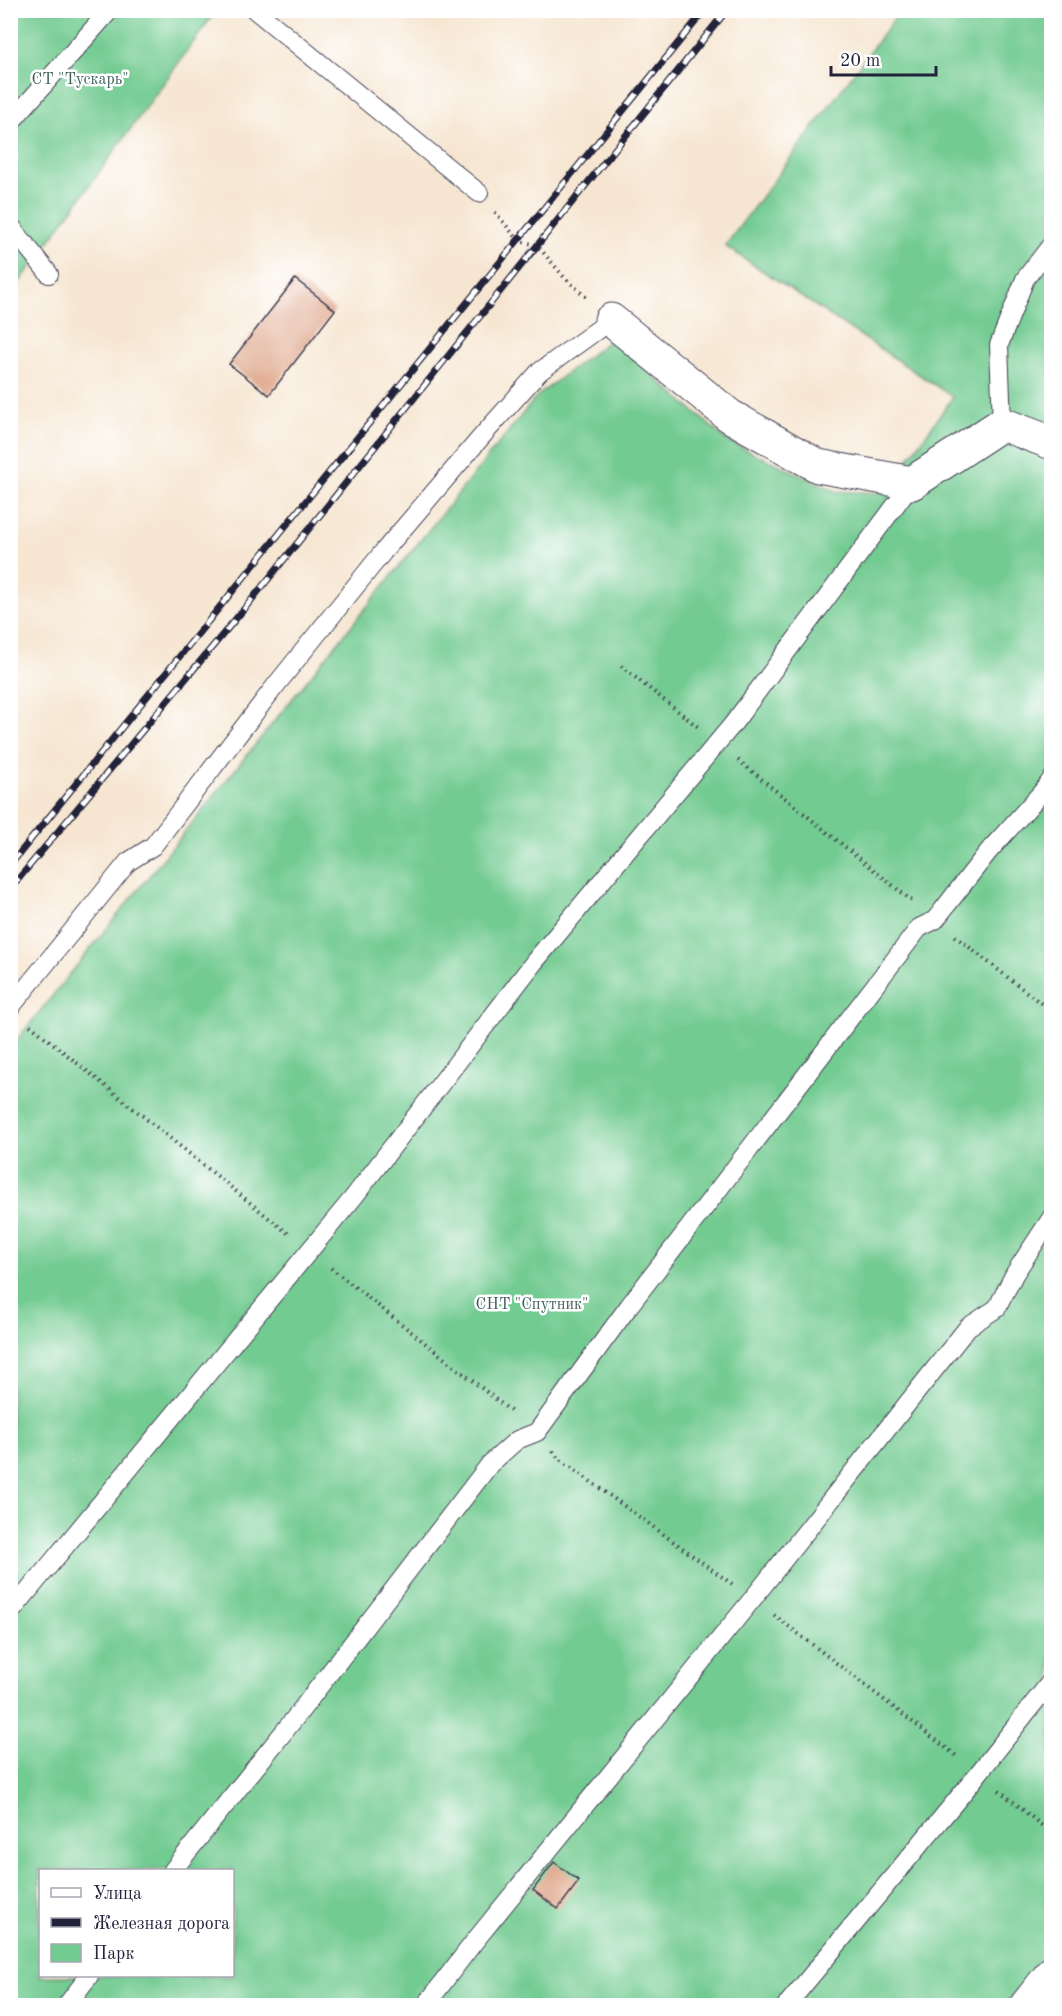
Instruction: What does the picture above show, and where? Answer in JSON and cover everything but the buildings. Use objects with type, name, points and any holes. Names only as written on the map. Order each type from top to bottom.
[{"type":"street","points":[[611,320],[730,416],[818,466],[912,483],[1002,424],[1052,443]]},
{"type":"street","points":[[1026,2006],[1052,1973]]},
{"type":"lane","points":[[10,123],[110,10]]},
{"type":"lane","points":[[255,10],[479,194]]},
{"type":"lane","points":[[10,225],[49,274]]},
{"type":"lane","points":[[1002,424],[999,345],[1025,279],[1052,244]]},
{"type":"lane","points":[[10,1008],[128,862],[153,846],[290,667],[383,552],[483,435],[539,372],[611,320]]},
{"type":"lane","points":[[10,1613],[353,1198],[535,961],[717,743],[912,483]]},
{"type":"lane","points":[[174,1869],[295,1718],[490,1464],[516,1440],[537,1432],[629,1306],[919,928],[935,920],[988,852],[1052,779]]},
{"type":"lane","points":[[425,2006],[968,1327],[997,1308],[1015,1273],[1052,1217]]},
{"type":"lane","points":[[786,2006],[962,1794],[1052,1680]]},
{"type":"lane","points":[[66,2006],[88,1977]]},
{"type":"path","points":[[479,194],[519,241],[537,245],[564,278],[611,320]]},
{"type":"path","points":[[621,666],[1052,1012]]},
{"type":"green space","name":"СТ \"Тускарь\"","points":[[11,11],[216,11],[11,294]]},
{"type":"green space","name":"СНТ \"Спутник\"","points":[[900,11],[1051,11],[1051,1947],[1006,2005],[11,2006],[11,1047],[537,396],[611,339],[729,442],[836,491],[884,493],[953,397],[725,246]]},
{"type":"railway","points":[[10,865],[705,10]]},
{"type":"railway","points":[[10,889],[249,603],[727,10]]}]
